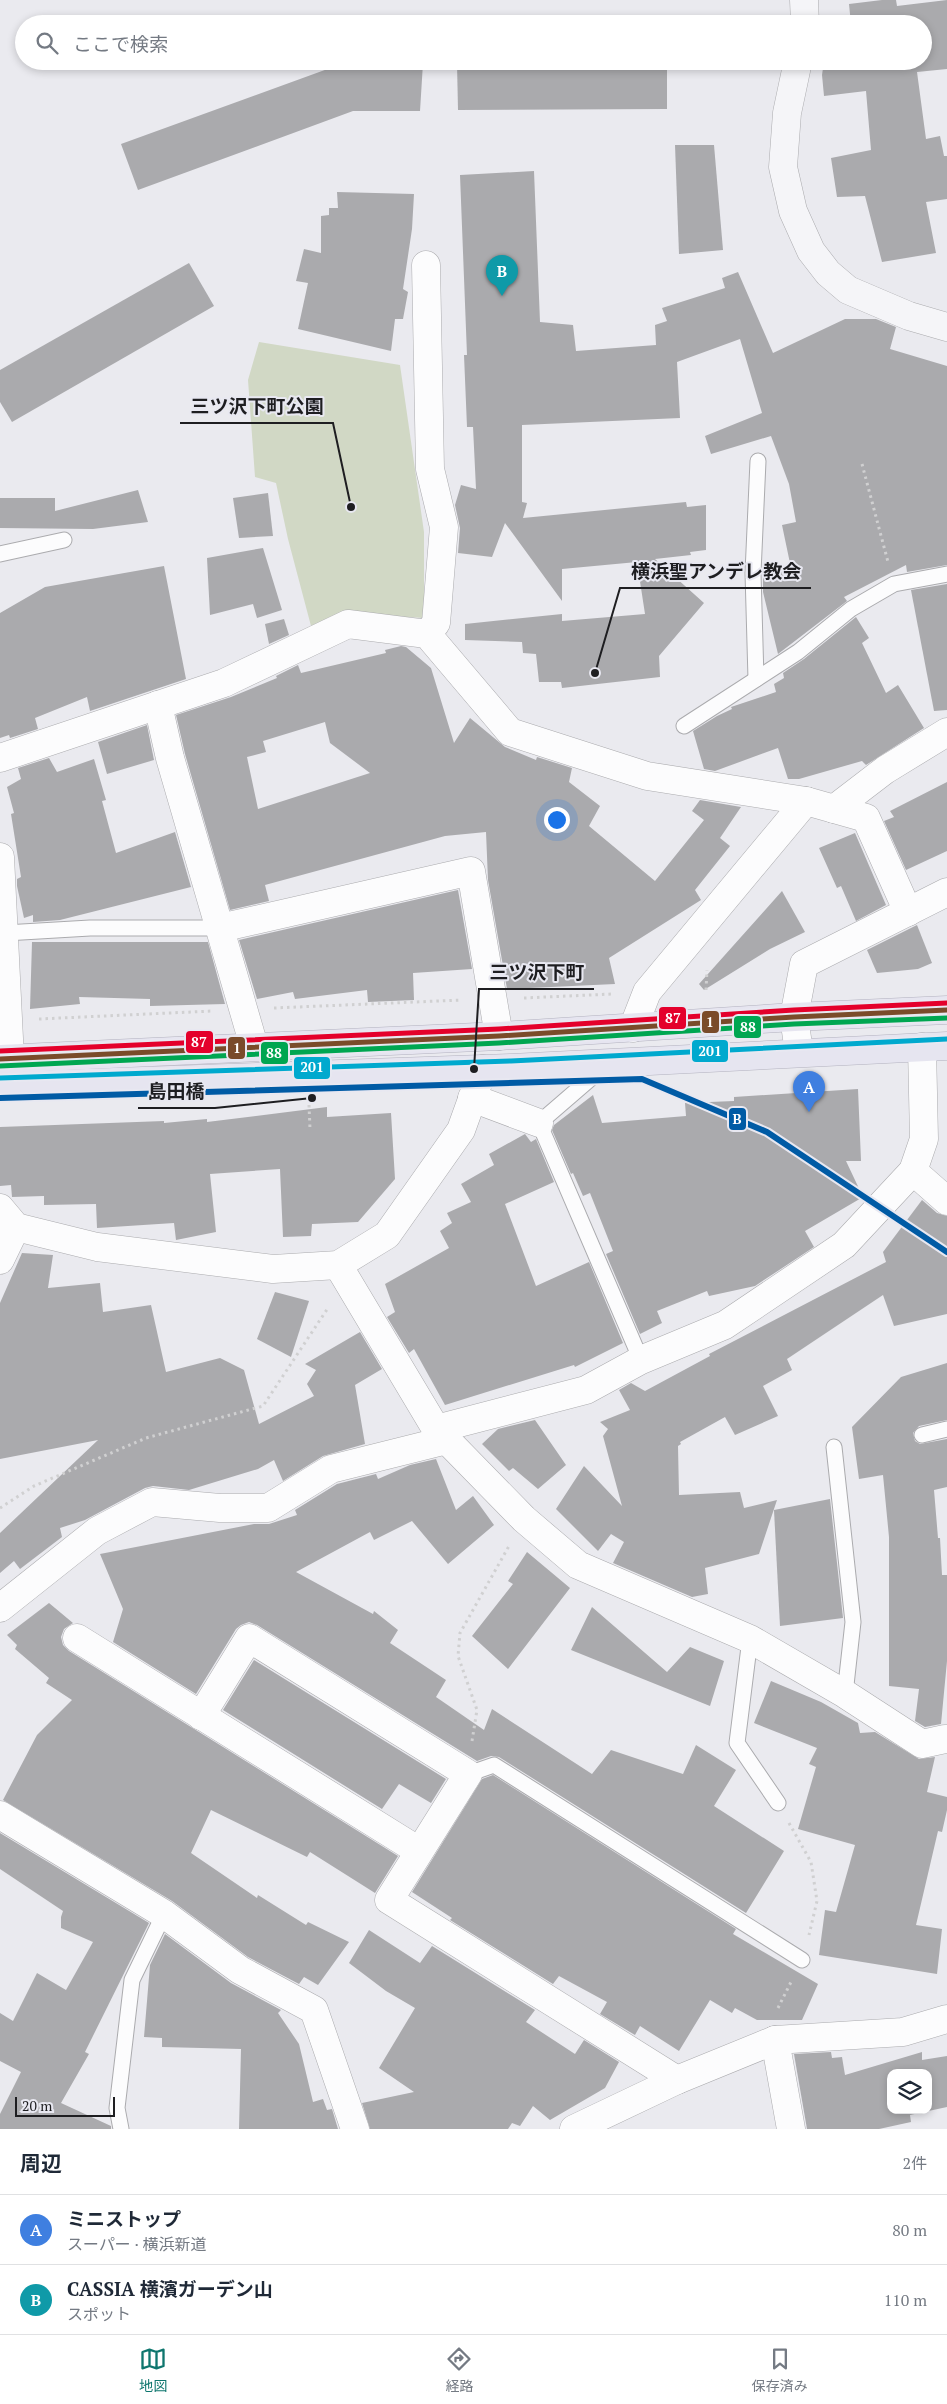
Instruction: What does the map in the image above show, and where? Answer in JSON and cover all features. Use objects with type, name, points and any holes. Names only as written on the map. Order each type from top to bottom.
[{"type":"highway","points":[[5,1059],[499,1036],[794,1017],[947,1010]]},
{"type":"highway","points":[[0,1086],[483,1069],[934,1046]]},
{"type":"street","points":[[804,0],[805,15]]},
{"type":"street","points":[[796,70],[787,113],[783,168],[793,210],[811,251],[828,273],[848,290],[909,316],[947,327]]},
{"type":"street","points":[[426,264],[430,469],[444,527],[436,622],[427,634]]},
{"type":"street","points":[[0,758],[224,683],[348,624],[427,634],[510,732],[647,776],[679,776],[806,801],[866,818],[908,912]]},
{"type":"street","points":[[158,705],[170,758],[254,1046]]},
{"type":"street","points":[[834,809],[885,770],[947,732]]},
{"type":"street","points":[[633,1028],[647,992],[806,801]]},
{"type":"street","points":[[0,857],[8,1020],[5,1059]]},
{"type":"street","points":[[220,928],[471,871],[499,1036]]},
{"type":"street","points":[[799,1052],[794,1017],[804,964],[947,892]]},
{"type":"street","points":[[0,1608],[97,1532],[152,1502],[220,1508],[268,1508],[331,1469],[586,1390],[641,1360],[725,1325],[844,1245],[913,1171],[924,1139],[934,1046]]},
{"type":"street","points":[[0,1260],[8,1218],[97,1247],[273,1270],[338,1264],[387,1235],[461,1130],[483,1069]]},
{"type":"street","points":[[472,1098],[539,1123]]},
{"type":"street","points":[[913,1171],[947,1201]]},
{"type":"street","points":[[338,1264],[442,1435],[524,1519],[578,1564],[750,1639],[845,1694],[922,1744],[946,1739]]},
{"type":"street","points":[[76,1638],[419,1851]]},
{"type":"street","points":[[201,1716],[249,1638],[468,1774],[389,1900],[678,2080]]},
{"type":"street","points":[[0,1815],[164,1914],[240,1970],[314,2010],[355,2129]]},
{"type":"street","points":[[574,2129],[678,2080],[775,2040],[903,2032],[947,2019]]},
{"type":"street","points":[[775,2040],[791,2129]]},
{"type":"lane","points":[[756,679],[753,573],[758,462]]},
{"type":"lane","points":[[0,554],[64,540]]},
{"type":"lane","points":[[684,726],[798,652],[851,609],[894,584],[947,574]]},
{"type":"lane","points":[[5,933],[90,928],[220,928]]},
{"type":"lane","points":[[608,1063],[539,1123],[641,1360]]},
{"type":"lane","points":[[922,1436],[947,1429]]},
{"type":"lane","points":[[834,1447],[852,1622],[845,1694]]},
{"type":"lane","points":[[750,1639],[736,1743],[778,1803]]},
{"type":"lane","points":[[468,1774],[494,1765],[802,1960]]},
{"type":"lane","points":[[121,2129],[117,2108],[132,1980],[164,1914]]},
{"type":"path","points":[[862,464],[894,584]]},
{"type":"path","points":[[706,990],[707,964]]},
{"type":"path","points":[[696,990],[715,989]]},
{"type":"path","points":[[8,1020],[647,992]]},
{"type":"path","points":[[309,1105],[310,1129]]},
{"type":"path","points":[[0,1508],[34,1486],[146,1438],[263,1406],[333,1302],[352,1289]]},
{"type":"path","points":[[468,1774],[477,1710],[458,1656],[460,1634],[524,1519]]},
{"type":"path","points":[[775,2040],[774,2016],[802,1960],[817,1901],[812,1862],[778,1803]]},
{"type":"green space","points":[[259,342],[400,365],[424,532],[424,618],[339,613],[311,626],[288,539],[276,483],[255,477],[248,380]]},
{"type":"building","points":[[896,0],[897,6],[947,0],[947,69],[917,72],[926,139],[940,136],[944,156],[947,156],[947,199],[926,202],[936,253],[882,262],[865,196],[837,197],[831,158],[871,150],[866,91],[824,96],[823,70],[932,70],[932,15],[850,15],[849,4]]},
{"type":"building","points":[[325,70],[423,70],[420,111],[353,111],[138,190],[121,144]]},
{"type":"building","points":[[457,70],[667,70],[667,109],[458,110]]},
{"type":"building","points":[[675,145],[714,145],[723,250],[679,254]]},
{"type":"building","points":[[534,171],[540,322],[573,325],[576,351],[656,345],[655,325],[667,321],[662,308],[725,288],[722,278],[738,272],[773,353],[845,319],[876,319],[896,327],[890,349],[947,366],[947,565],[907,572],[906,565],[844,597],[847,601],[778,654],[763,592],[763,578],[791,568],[782,525],[796,522],[789,484],[771,436],[711,454],[705,436],[762,413],[740,339],[677,362],[680,418],[522,425],[522,502],[527,503],[523,518],[686,502],[687,507],[706,505],[706,550],[690,552],[691,555],[655,559],[704,603],[659,656],[660,677],[562,688],[561,682],[539,682],[536,654],[523,653],[522,642],[465,640],[465,624],[562,614],[562,621],[645,614],[637,562],[562,569],[562,601],[505,523],[492,557],[458,553],[460,528],[455,505],[461,485],[476,489],[473,427],[467,427],[464,355],[467,355],[460,175]]},
{"type":"building","points":[[337,192],[414,194],[412,229],[403,289],[408,292],[403,319],[395,319],[391,351],[298,329],[308,283],[296,281],[304,249],[321,253],[321,216],[329,215],[329,208],[338,208]]},
{"type":"building","points":[[189,263],[214,306],[12,422],[0,402],[0,370]]},
{"type":"building","points":[[138,490],[148,522],[93,529],[0,528],[0,498],[55,498],[55,511]]},
{"type":"building","points":[[268,493],[273,536],[239,538],[233,498]]},
{"type":"building","points":[[263,548],[282,610],[257,618],[253,604],[210,615],[207,558]]},
{"type":"building","points":[[164,566],[186,679],[90,711],[87,697],[35,718],[38,729],[10,738],[9,735],[0,738],[0,613],[45,587]]},
{"type":"building","points":[[947,584],[947,710],[934,711],[911,590]]},
{"type":"building","points":[[856,617],[869,638],[862,643],[886,693],[898,685],[924,728],[866,765],[862,761],[799,779],[788,779],[778,748],[715,771],[704,769],[693,731],[732,709],[731,707],[776,692],[774,684],[784,678],[783,673],[804,659]]},
{"type":"building","points":[[284,619],[289,635],[269,644],[265,624]]},
{"type":"building","points":[[401,646],[406,647],[431,668],[454,743],[470,718],[505,747],[536,760],[537,757],[572,768],[569,782],[600,806],[589,826],[655,881],[704,820],[692,811],[700,800],[741,807],[720,838],[730,846],[695,890],[701,900],[609,958],[615,984],[507,989],[488,880],[486,832],[445,836],[265,885],[269,901],[230,910],[185,754],[176,715],[231,697],[277,678],[276,676],[298,665],[301,673],[386,653],[385,650]],"holes":[[[325,722],[330,743],[370,773],[258,809],[247,757],[266,752],[263,741]]]},
{"type":"building","points":[[147,725],[154,760],[107,774],[98,742]]},
{"type":"building","points":[[49,758],[57,772],[94,759],[106,800],[102,801],[116,853],[175,832],[191,887],[60,920],[33,922],[33,915],[24,918],[17,886],[17,879],[21,877],[11,814],[14,813],[7,787],[21,779],[18,768]]},
{"type":"building","points":[[947,782],[947,851],[906,870],[884,821],[894,817],[890,811]]},
{"type":"building","points":[[855,833],[886,905],[856,921],[841,886],[837,888],[819,848]]},
{"type":"building","points":[[458,890],[472,969],[413,973],[414,1000],[368,1002],[367,990],[295,999],[293,992],[257,999],[239,940]]},
{"type":"building","points":[[782,891],[805,932],[770,949],[704,990],[699,984]]},
{"type":"building","points":[[917,925],[932,963],[918,969],[877,973],[867,950]]},
{"type":"building","points":[[32,942],[208,942],[225,1004],[150,1006],[150,999],[79,997],[80,1004],[30,1009]]},
{"type":"building","points":[[858,1089],[861,1161],[846,1161],[863,1197],[805,1231],[814,1247],[755,1286],[709,1296],[707,1291],[657,1311],[662,1323],[640,1334],[606,1254],[613,1251],[590,1193],[583,1196],[573,1173],[571,1174],[552,1130],[554,1125],[593,1095],[602,1123],[686,1116],[685,1103],[734,1101],[734,1097]]},
{"type":"building","points":[[327,1107],[327,1117],[391,1113],[395,1179],[358,1222],[312,1224],[311,1236],[283,1237],[280,1169],[210,1174],[216,1232],[176,1240],[174,1223],[97,1228],[96,1204],[44,1205],[44,1196],[12,1197],[11,1185],[0,1186],[0,1127],[164,1121],[164,1123],[207,1119],[207,1122]]},
{"type":"building","points":[[525,1134],[531,1142],[536,1139],[554,1182],[505,1204],[536,1286],[589,1262],[623,1343],[575,1367],[574,1365],[445,1405],[414,1349],[409,1353],[387,1317],[395,1312],[385,1284],[449,1248],[440,1231],[452,1223],[447,1213],[471,1202],[461,1184],[494,1165],[489,1154]]},
{"type":"building","points":[[922,1200],[937,1213],[947,1216],[947,1314],[894,1326],[883,1295],[787,1359],[792,1370],[763,1386],[778,1416],[735,1435],[725,1417],[680,1442],[681,1444],[678,1446],[679,1495],[740,1492],[744,1508],[777,1500],[759,1554],[705,1568],[708,1594],[692,1597],[613,1563],[624,1542],[611,1534],[598,1551],[556,1509],[584,1466],[622,1506],[603,1436],[608,1429],[600,1422],[630,1410],[619,1390],[631,1383],[645,1391],[710,1356],[709,1354],[886,1262],[883,1252]]},
{"type":"building","points":[[22,1253],[53,1255],[48,1288],[100,1283],[103,1312],[151,1305],[166,1372],[220,1358],[244,1370],[259,1424],[314,1396],[307,1384],[316,1370],[305,1364],[360,1332],[382,1369],[355,1385],[365,1444],[323,1456],[283,1481],[274,1460],[258,1469],[189,1490],[153,1486],[145,1488],[85,1520],[60,1528],[62,1537],[20,1569],[14,1561],[0,1573],[0,1533],[98,1440],[0,1459],[0,1303]]},
{"type":"building","points":[[275,1292],[309,1301],[291,1357],[257,1339]]},
{"type":"building","points":[[947,1363],[947,1420],[919,1426],[913,1433],[915,1441],[920,1444],[947,1439],[947,1487],[934,1490],[942,1575],[947,1575],[947,1661],[941,1724],[925,1727],[915,1721],[919,1689],[889,1686],[889,1537],[883,1475],[859,1479],[852,1427],[901,1377]]},
{"type":"building","points":[[535,1420],[566,1465],[538,1489],[513,1468],[509,1471],[482,1444],[498,1429]]},
{"type":"building","points":[[436,1459],[456,1510],[473,1496],[494,1525],[448,1564],[412,1521],[374,1540],[370,1532],[296,1572],[373,1614],[374,1611],[398,1630],[390,1643],[446,1680],[436,1697],[484,1730],[492,1709],[592,1774],[611,1750],[683,1774],[696,1745],[736,1770],[714,1806],[784,1851],[746,1913],[499,1757],[491,1756],[477,1761],[257,1625],[249,1622],[236,1629],[196,1694],[113,1642],[123,1609],[100,1554],[254,1524],[269,1524],[297,1515],[295,1510],[337,1484],[376,1474],[378,1479],[410,1465]]},
{"type":"building","points":[[830,1499],[843,1618],[780,1626],[774,1510]]},
{"type":"building","points":[[527,1552],[570,1588],[508,1669],[472,1636],[513,1584],[508,1581]]},
{"type":"building","points":[[49,1603],[73,1623],[64,1629],[61,1637],[63,1645],[69,1651],[398,1856],[375,1893],[310,1852],[307,1857],[211,1810],[191,1853],[257,1898],[258,1895],[306,1925],[308,1922],[349,1942],[318,1985],[304,1977],[299,1984],[248,1957],[172,1901],[3,1800],[37,1735],[72,1700],[46,1683],[49,1678],[15,1649],[17,1645],[7,1635]]},
{"type":"building","points":[[592,1607],[667,1672],[690,1647],[724,1661],[710,1706],[571,1650]]},
{"type":"building","points":[[254,1660],[446,1779],[431,1803],[399,1784],[382,1809],[223,1710]]},
{"type":"building","points":[[771,1681],[821,1702],[858,1723],[860,1733],[875,1732],[919,1759],[935,1757],[927,1792],[947,1797],[947,1810],[942,1832],[938,1831],[916,1925],[942,1929],[937,1974],[819,1955],[825,1910],[836,1912],[855,1845],[798,1829],[816,1767],[809,1764],[817,1748],[754,1723]]},
{"type":"building","points":[[493,1775],[736,1929],[733,1934],[818,1984],[802,2020],[757,2020],[735,2008],[732,2013],[710,2000],[679,2051],[640,2026],[635,2035],[600,2014],[607,2002],[559,1976],[553,1984],[450,1920],[452,1918],[412,1892],[482,1779]]},
{"type":"building","points":[[0,1833],[149,1923],[85,2052],[89,2054],[61,2103],[111,2126],[111,2129],[0,2129],[0,2114],[21,2072],[0,2061],[0,2013],[13,2021],[37,1973],[66,1990],[93,1942],[61,1928],[63,1911],[0,1869]]},
{"type":"building","points":[[369,1930],[420,1963],[432,1946],[535,2010],[526,2022],[575,2054],[584,2040],[619,2062],[605,2088],[550,2120],[533,2106],[520,2126],[512,2123],[508,2129],[370,2129],[362,2103],[414,2092],[379,2068],[415,2008],[386,1991],[349,1963]]},
{"type":"building","points":[[165,1934],[231,1983],[281,2010],[278,2013],[299,2044],[313,2102],[323,2099],[327,2110],[332,2109],[338,2129],[239,2129],[241,2049],[162,2047],[162,2038],[144,2037],[150,1965]]},
{"type":"building","points":[[831,2052],[832,2058],[842,2057],[845,2075],[922,2052],[922,2060],[947,2056],[947,2107],[932,2110],[932,2069],[887,2069],[887,2114],[915,2114],[910,2115],[911,2122],[879,2129],[807,2129],[794,2054]]},
{"type":"transit line","name":"87","points":[[0,1051],[499,1029],[794,1010],[947,1003]]},
{"type":"transit line","name":"1","points":[[0,1059],[499,1036],[794,1017],[947,1010]]},
{"type":"transit line","name":"88","points":[[0,1066],[499,1043],[794,1024],[947,1018]]},
{"type":"transit line","name":"201","points":[[0,1078],[511,1061],[947,1039]]},
{"type":"transit line","name":"B","points":[[0,1098],[642,1079],[767,1132],[947,1252]]},
{"type":"place","name":"CASSIA 横濱ガーデン山","points":[[502,296]]},
{"type":"place","name":"三ツ沢下町公園","points":[[351,507]]},
{"type":"place","name":"横浜聖アンデレ教会","points":[[595,673]]},
{"type":"place","name":"三ツ沢下町","points":[[474,1069]]},
{"type":"place","name":"島田橋","points":[[312,1098]]},
{"type":"place","name":"ミニストップ","points":[[809,1112]]}]
